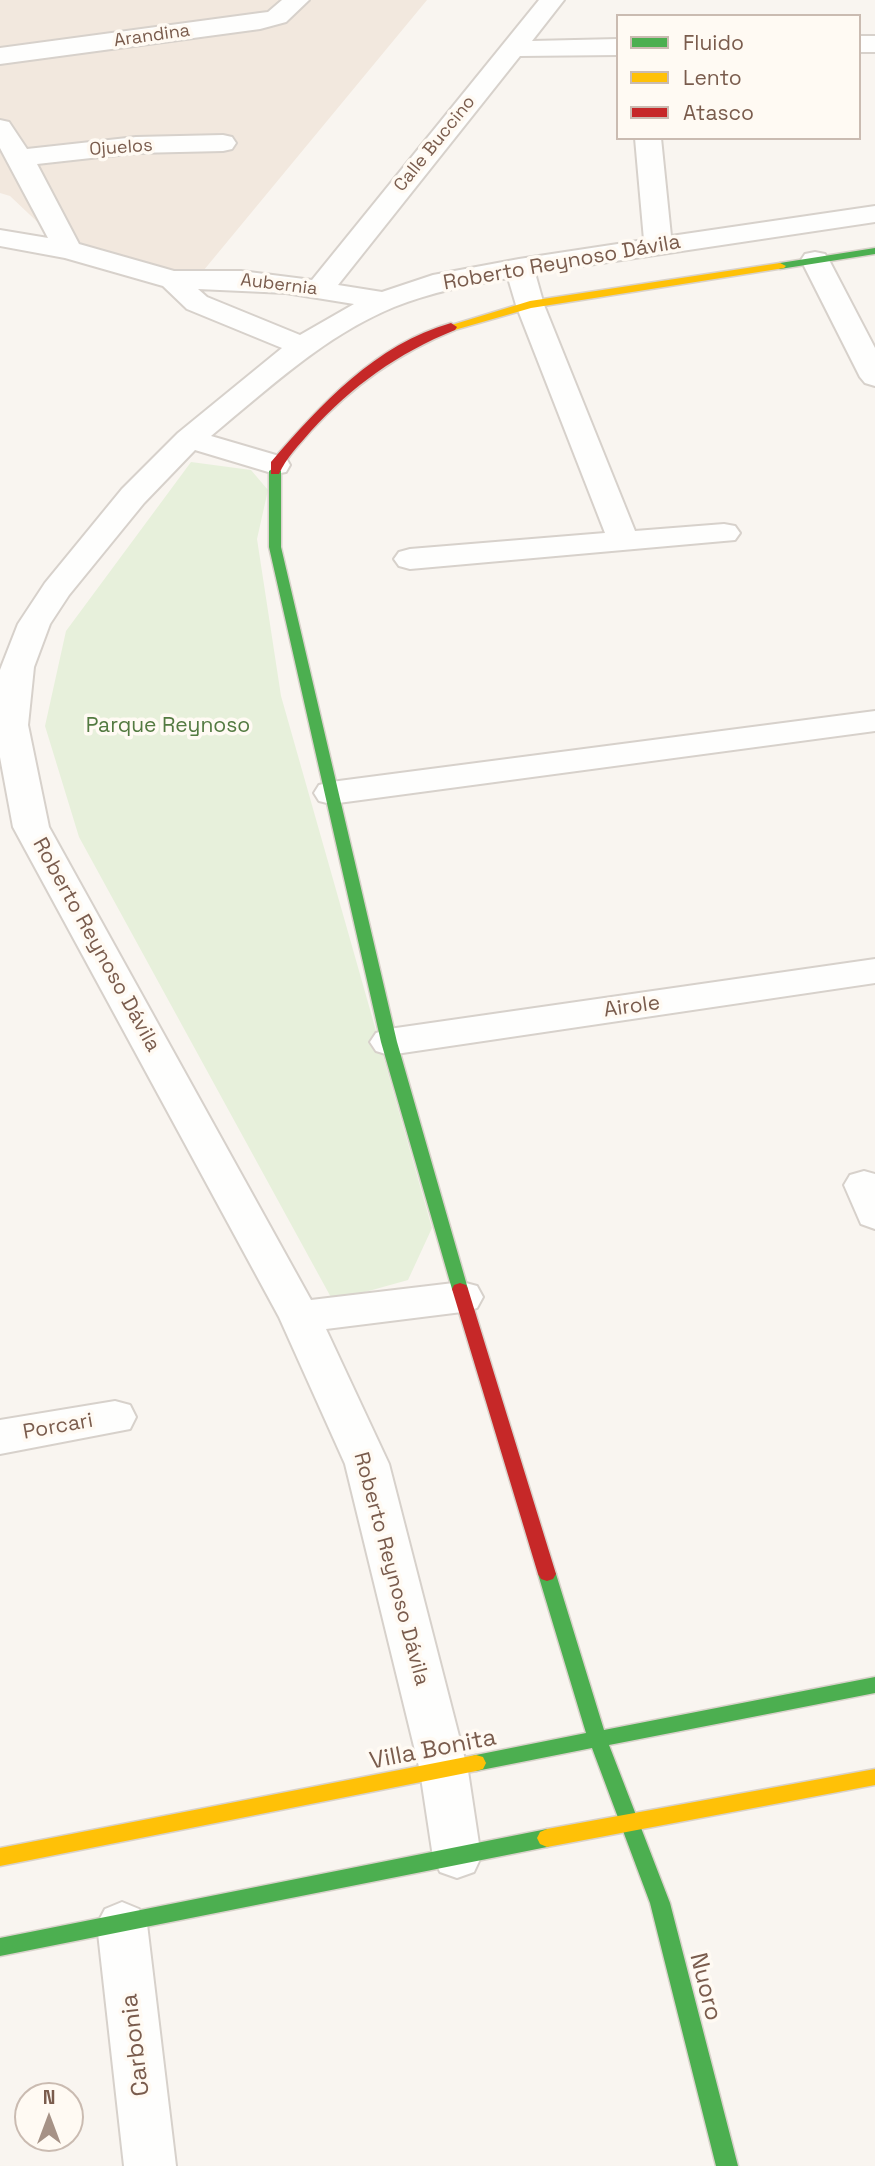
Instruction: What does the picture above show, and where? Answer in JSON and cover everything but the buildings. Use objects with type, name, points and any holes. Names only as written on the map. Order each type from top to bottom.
[{"type":"street","name":"Arandina","points":[[0,56],[260,22],[277,17],[297,0]]},
{"type":"street","name":"Calle Buccino","points":[[319,290],[552,0]]},
{"type":"street","points":[[511,49],[616,47]]},
{"type":"street","points":[[0,128],[20,158],[68,250]]},
{"type":"street","points":[[648,140],[658,246]]},
{"type":"street","name":"Ojuelos","points":[[20,158],[136,145],[223,143]]},
{"type":"street","name":"Roberto Reynoso Dávila","points":[[457,1857],[444,1771],[367,1464],[300,1317],[15,829],[11,724],[17,667],[34,624],[56,590],[108,524],[190,439],[302,346],[342,321],[384,301],[433,284],[519,267],[875,214]]},
{"type":"street","name":"Aubernia","points":[[0,221],[68,250]]},
{"type":"street","name":"Aubernia","points":[[0,238],[68,250],[173,280],[241,280],[384,301]]},
{"type":"street","name":"Roberto Reynoso Dávila","points":[[275,464],[317,415],[359,378],[409,344],[476,317],[534,317],[815,260],[875,251]]},
{"type":"street","points":[[815,260],[875,377]]},
{"type":"street","points":[[519,267],[534,317],[624,542]]},
{"type":"street","name":"Aubernia","points":[[173,280],[197,303],[302,346]]},
{"type":"street","points":[[190,439],[275,464],[275,547],[389,1042],[462,1297],[598,1740],[628,1822]]},
{"type":"street","points":[[410,559],[724,533]]},
{"type":"street","points":[[331,793],[875,721]]},
{"type":"street","name":"Airole","points":[[389,1042],[875,971]]},
{"type":"street","points":[[300,1317],[462,1297]]},
{"type":"street","name":"Porcari","points":[[0,1437],[116,1417]]},
{"type":"street","name":"Villa Bonita","points":[[0,1857],[875,1685]]},
{"type":"street","points":[[0,1947],[628,1822],[875,1777]]},
{"type":"street","name":"Nuoro","points":[[628,1822],[660,1903],[727,2166]]},
{"type":"street","name":"Carbonia","points":[[122,1924],[150,2166]]},
{"type":"shaded area","points":[[0,0],[427,0],[194,282],[47,231],[10,196],[0,193]]},
{"type":"green space","name":"Parque Reynoso","points":[[191,462],[251,470],[268,490],[257,539],[281,696],[432,1228],[408,1280],[333,1301],[79,837],[45,726],[66,631]]},
{"type":"traffic: fast","points":[[780,266],[875,251]]},
{"type":"traffic: fast","points":[[275,471],[275,547],[389,1042],[460,1289]]},
{"type":"traffic: fast","points":[[547,1574],[598,1740],[660,1903],[727,2166]]},
{"type":"traffic: fast","points":[[476,1763],[875,1685]]},
{"type":"traffic: fast","points":[[0,1947],[547,1838]]},
{"type":"traffic: slow","points":[[451,327],[530,305],[780,266]]},
{"type":"traffic: slow","points":[[0,1857],[476,1763]]},
{"type":"traffic: slow","points":[[547,1838],[875,1777]]},
{"type":"traffic: jam","points":[[275,471],[275,465],[294,442],[354,383],[398,351],[451,327]]},
{"type":"traffic: jam","points":[[460,1289],[547,1574]]}]
